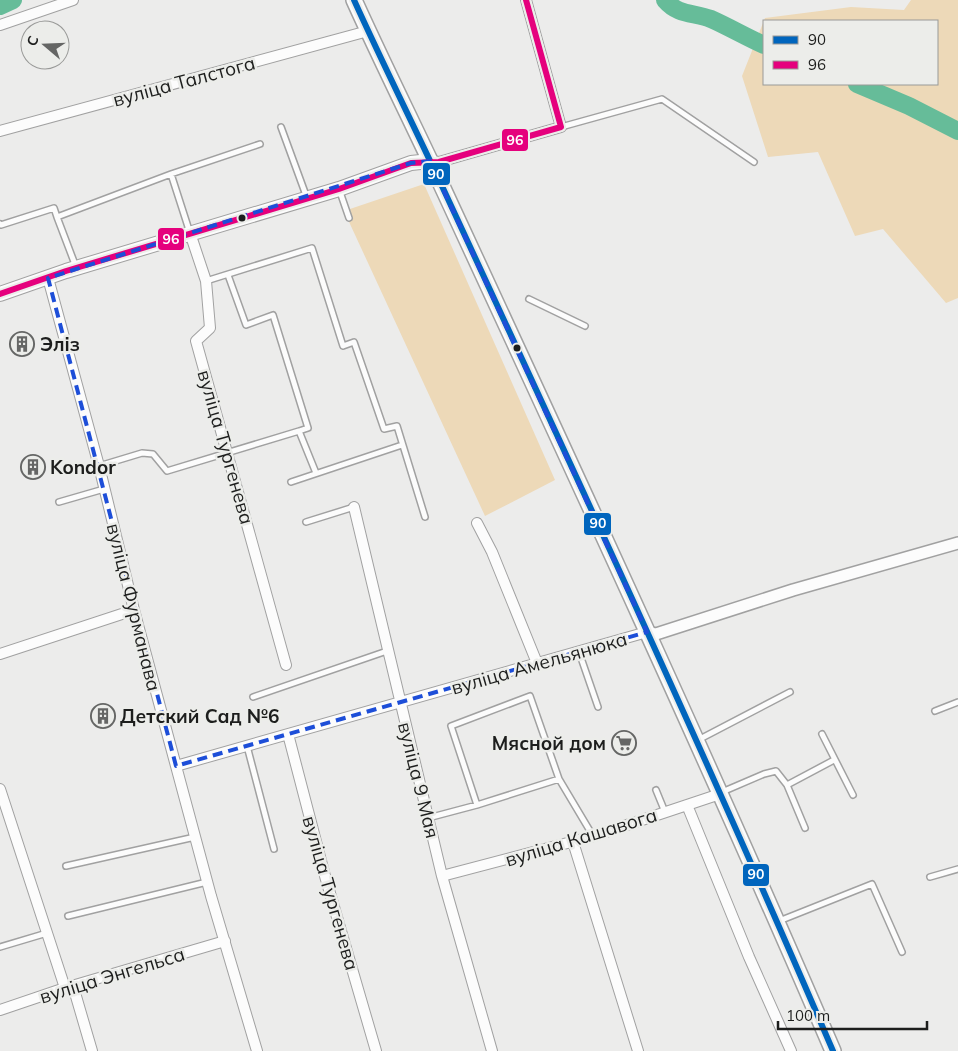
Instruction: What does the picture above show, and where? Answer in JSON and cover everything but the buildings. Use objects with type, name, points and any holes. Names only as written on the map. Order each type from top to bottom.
[{"type":"main road","points":[[354,0],[647,632],[778,922],[833,1051]]},
{"type":"main road","points":[[0,294],[77,268],[339,188],[411,163],[430,161]]},
{"type":"street","points":[[0,25],[73,0]]},
{"type":"street","points":[[430,161],[439,162],[561,127],[526,0]]},
{"type":"street","name":"вуліца Талстога","points":[[0,131],[368,31]]},
{"type":"street","name":"вуліца Тургенева","points":[[190,233],[206,282],[210,328],[196,341],[286,665]]},
{"type":"street","name":"вуліца Фурманава","points":[[48,278],[207,882],[257,1051]]},
{"type":"street","name":"вуліца 9 Мая","points":[[354,508],[442,876],[492,1051]]},
{"type":"street","points":[[477,523],[492,552],[537,663]]},
{"type":"street","name":"вуліца Амельянюка","points":[[176,766],[647,632],[656,634],[793,590],[958,543]]},
{"type":"street","points":[[0,654],[134,610]]},
{"type":"street","name":"вуліца Тургенева","points":[[288,734],[325,876],[376,1051]]},
{"type":"street","points":[[0,789],[47,934],[69,987],[92,1051]]},
{"type":"street","name":"вуліца Кашавога","points":[[442,876],[594,836],[720,794]]},
{"type":"street","points":[[687,805],[749,957],[791,1051]]},
{"type":"street","points":[[573,842],[638,1051]]},
{"type":"street","name":"вуліца Энгельса","points":[[0,1010],[69,987],[225,942]]},
{"type":"lane","points":[[561,127],[662,99],[754,162]]},
{"type":"lane","points":[[282,127],[307,198]]},
{"type":"lane","points":[[57,217],[171,174],[260,144]]},
{"type":"lane","points":[[171,174],[190,233]]},
{"type":"lane","points":[[339,188],[350,218]]},
{"type":"lane","points":[[0,224],[54,208],[77,268]]},
{"type":"lane","points":[[206,282],[312,248],[343,346],[354,342],[384,429],[397,426],[425,517]]},
{"type":"lane","points":[[99,466],[142,453],[153,454],[168,470],[308,428],[273,315],[246,325],[228,275]]},
{"type":"lane","points":[[529,299],[585,326]]},
{"type":"lane","points":[[299,430],[316,473]]},
{"type":"lane","points":[[291,482],[402,445]]},
{"type":"lane","points":[[59,502],[105,489]]},
{"type":"lane","points":[[306,522],[354,508]]},
{"type":"lane","points":[[253,697],[388,651]]},
{"type":"lane","points":[[579,651],[598,707]]},
{"type":"lane","points":[[696,742],[790,692]]},
{"type":"lane","points":[[477,806],[451,726],[530,696],[558,779],[594,836]]},
{"type":"lane","points":[[935,711],[958,702]]},
{"type":"lane","points":[[822,734],[853,796]]},
{"type":"lane","points":[[247,746],[274,849]]},
{"type":"lane","points":[[787,785],[834,760]]},
{"type":"lane","points":[[720,794],[764,774],[776,771],[787,785],[805,828]]},
{"type":"lane","points":[[428,818],[477,806],[558,779]]},
{"type":"lane","points":[[656,790],[665,812]]},
{"type":"lane","points":[[66,866],[195,837]]},
{"type":"lane","points":[[930,877],[958,869]]},
{"type":"lane","points":[[68,916],[207,882]]},
{"type":"lane","points":[[778,922],[872,884],[902,952]]},
{"type":"lane","points":[[0,947],[47,934]]},
{"type":"highlighted area","points":[[430,161],[647,632],[176,766],[48,278],[411,163]]},
{"type":"shaded area","points":[[911,0],[958,0],[958,298],[946,303],[883,229],[855,236],[818,152],[768,157],[742,76],[763,23],[763,85],[938,85],[938,20],[764,20],[765,18],[851,7],[904,10]]},
{"type":"shaded area","points":[[424,184],[555,480],[485,516],[344,211]]},
{"type":"waterway","points":[[0,6],[13,0]]},
{"type":"waterway","points":[[665,0],[676,9],[711,19],[763,45]]},
{"type":"waterway","points":[[859,85],[909,106],[958,131]]},
{"type":"transit line","name":"90","points":[[354,0],[640,616],[738,833],[833,1051]]},
{"type":"transit line","name":"96","points":[[0,294],[66,271],[339,189],[411,163],[439,162],[561,127],[526,0]]},
{"type":"place","name":"Эліз","points":[[22,344]]},
{"type":"place","name":"Kondor","points":[[33,467]]},
{"type":"place","name":"Детский Сад №6","points":[[103,716]]},
{"type":"place","name":"Мясной дом","points":[[624,743]]}]
